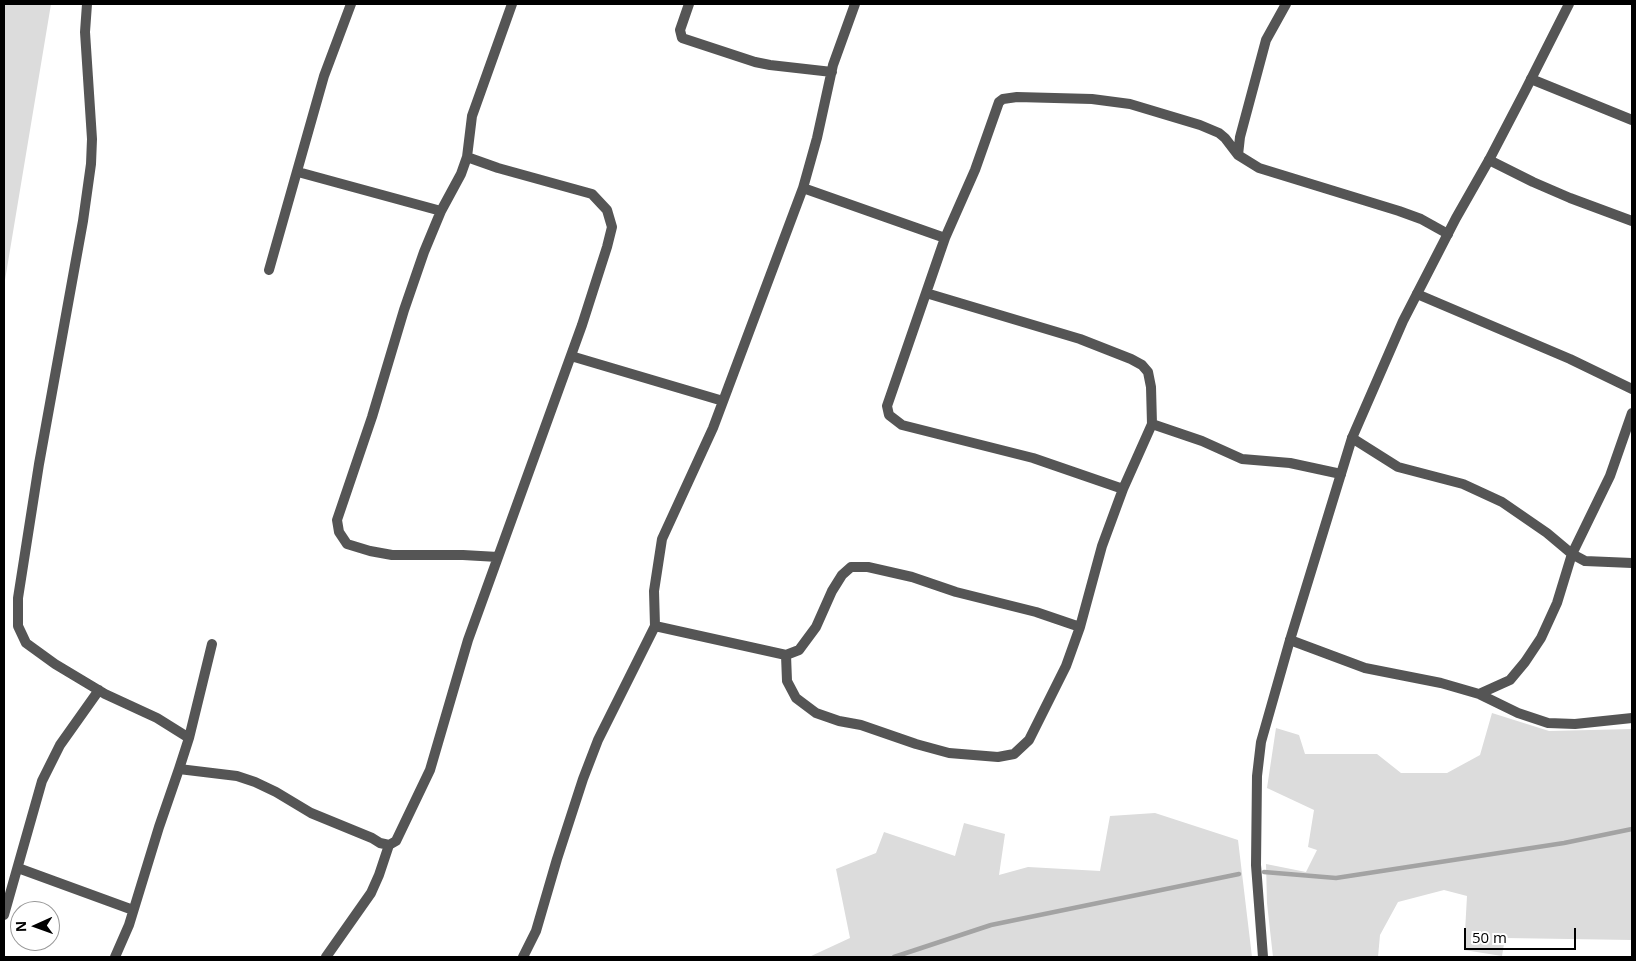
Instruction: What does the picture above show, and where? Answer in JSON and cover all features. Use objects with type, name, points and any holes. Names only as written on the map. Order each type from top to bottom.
[{"type":"street","points":[[87,4],[86,32],[92,130],[91,164],[83,221],[39,464],[18,598],[18,626],[26,643],[54,664],[99,690],[157,718],[189,738]]},
{"type":"street","points":[[269,270],[324,76],[352,4]]},
{"type":"street","points":[[498,557],[392,555],[370,551],[347,544],[339,532],[337,520],[424,252],[441,211],[461,174],[466,157],[472,116],[512,4]]},
{"type":"street","points":[[689,4],[680,30],[682,38],[755,62],[832,72]]},
{"type":"street","points":[[523,957],[536,931],[557,859],[598,740],[655,626],[654,591],[662,539],[713,428],[803,188],[818,138],[832,72],[855,4]]},
{"type":"street","points":[[1238,155],[1240,137],[1266,40],[1286,4]]},
{"type":"street","points":[[1263,957],[1256,865],[1257,776],[1261,742],[1352,438],[1380,372],[1417,294],[1489,160],[1569,4]]},
{"type":"street","points":[[1531,79],[1632,120]]},
{"type":"street","points":[[1123,489],[1033,458],[902,425],[889,415],[887,406],[945,238],[975,170],[999,102],[1009,97],[1092,99],[1130,104],[1200,125],[1219,133],[1238,155],[1259,168],[1399,211],[1421,219],[1448,234]]},
{"type":"street","points":[[326,957],[370,893],[379,875],[389,845],[396,841],[430,770],[468,640],[571,356],[608,248],[612,227],[607,210],[592,194],[498,168],[466,157]]},
{"type":"street","points":[[1489,160],[1563,195],[1632,221]]},
{"type":"street","points":[[298,172],[441,211]]},
{"type":"street","points":[[803,188],[945,238]]},
{"type":"street","points":[[786,655],[787,681],[796,698],[816,713],[949,753],[998,757],[1014,754],[1029,740],[1066,666],[1080,627],[1102,546],[1123,489],[1152,424],[1150,377],[1146,368],[1142,365],[1080,339],[926,293]]},
{"type":"street","points":[[1417,294],[1570,359],[1632,389]]},
{"type":"street","points":[[571,356],[723,401]]},
{"type":"street","points":[[1479,694],[1510,680],[1541,638],[1557,603],[1572,554],[1610,476],[1632,413]]},
{"type":"street","points":[[1152,424],[1202,441],[1242,459],[1290,463],[1341,474]]},
{"type":"street","points":[[1352,438],[1398,467],[1463,484],[1502,502],[1547,533],[1572,554],[1585,561],[1632,563]]},
{"type":"street","points":[[655,626],[786,655],[800,650],[816,627],[842,574],[851,567],[868,567],[912,576],[956,592],[1036,612],[1080,627]]},
{"type":"street","points":[[1290,640],[1365,668],[1441,683],[1479,694],[1518,713],[1548,723],[1575,724],[1632,718]]},
{"type":"street","points":[[116,957],[189,738],[212,644]]},
{"type":"street","points":[[4,915],[42,781],[50,762],[99,690]]},
{"type":"street","points":[[179,769],[237,776],[255,782],[311,813],[380,843],[389,845]]},
{"type":"street","points":[[18,868],[133,910]]},
{"type":"shaded area","points":[[4,4],[51,4],[4,286]]},
{"type":"shaded area","points":[[1492,713],[1549,731],[1632,729],[1632,940],[1505,938],[1502,956],[1464,950],[1467,896],[1444,890],[1398,902],[1380,935],[1378,957],[1273,957],[1267,903],[1266,864],[1306,872],[1317,850],[1308,847],[1314,810],[1267,788],[1276,728],[1299,735],[1305,754],[1377,754],[1401,773],[1447,773],[1480,755]]},
{"type":"shaded area","points":[[1155,813],[1238,840],[1252,957],[809,957],[850,938],[836,869],[876,853],[884,832],[955,856],[964,823],[1005,834],[999,875],[1028,867],[1100,871],[1110,816]]},
{"type":"waterway","points":[[1264,872],[1336,878],[1564,843],[1632,829]]},
{"type":"waterway","points":[[894,957],[991,925],[1239,874]]}]
